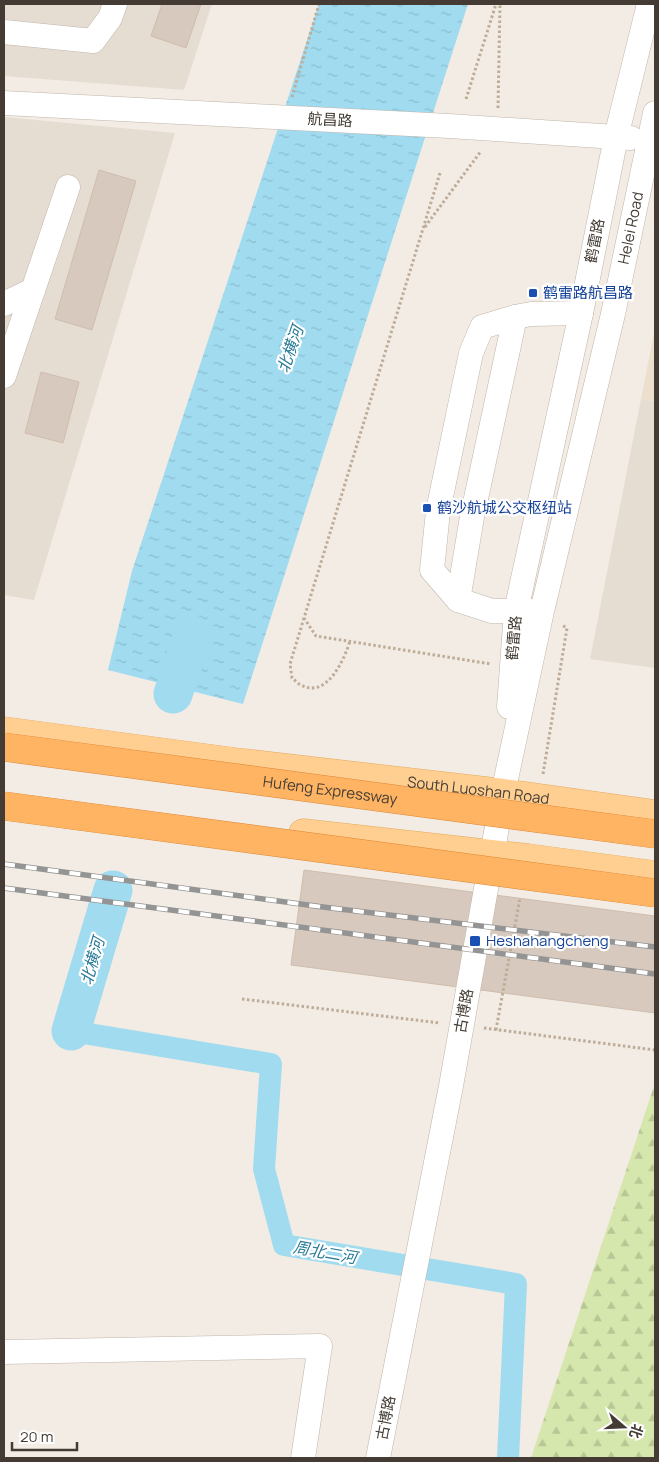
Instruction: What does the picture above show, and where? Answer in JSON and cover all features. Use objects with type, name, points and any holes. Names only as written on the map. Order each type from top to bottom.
[{"type":"highway","name":"Hufeng Expressway","points":[[4,747],[655,834]]},
{"type":"highway","points":[[4,806],[655,893]]},
{"type":"main road","name":"South Luoshan Road","points":[[4,730],[245,763],[503,793],[655,814]]},
{"type":"main road","points":[[4,798],[492,854],[655,875]]},
{"type":"street","points":[[4,32],[93,41],[110,18],[115,4]]},
{"type":"street","name":"鹤雷路","points":[[503,793],[516,611],[581,314],[616,137],[649,4]]},
{"type":"street","name":"航昌路","points":[[4,103],[449,126],[653,140]]},
{"type":"street","points":[[653,140],[655,112]]},
{"type":"street","name":"鹤雷路","points":[[503,793],[542,611],[653,140]]},
{"type":"street","points":[[4,376],[68,187]]},
{"type":"street","points":[[4,304],[33,290]]},
{"type":"street","points":[[542,611],[492,611],[458,600],[432,570],[438,511],[471,354],[482,327],[515,316],[531,314],[581,314]]},
{"type":"street","points":[[458,600],[472,517],[515,316]]},
{"type":"street","name":"古博路","points":[[378,1458],[451,1086],[503,793]]},
{"type":"street","points":[[4,1352],[320,1346],[302,1458]]},
{"type":"path","points":[[286,118],[319,4]]},
{"type":"path","points":[[466,99],[498,4]]},
{"type":"path","points":[[422,230],[497,129],[498,4]]},
{"type":"path","points":[[350,641],[344,659],[326,684],[314,688],[302,686],[292,678],[290,664],[440,173]]},
{"type":"path","points":[[304,618],[316,636],[512,668]]},
{"type":"shaded area","points":[[4,4],[212,4],[184,90],[4,76]]},
{"type":"shaded area","points":[[4,117],[175,133],[34,600],[4,595]]},
{"type":"shaded area","points":[[655,328],[655,401],[641,399]]},
{"type":"shaded area","points":[[641,399],[655,401],[655,668],[590,659]]},
{"type":"green space","points":[[655,1083],[655,1458],[531,1458]]},
{"type":"water","points":[[319,4],[468,4],[243,704],[108,670],[132,571]]},
{"type":"building","points":[[162,4],[201,4],[186,48],[151,36]]},
{"type":"building","points":[[99,170],[136,181],[92,330],[55,319]]},
{"type":"building","points":[[41,372],[79,382],[63,443],[25,433]]},
{"type":"building","name":"Heshahangcheng","points":[[304,870],[655,916],[655,1013],[291,965]]},
{"type":"waterway","name":"北横河","points":[[173,694],[193,635]]},
{"type":"waterway","name":"北横河","points":[[71,1031],[113,890]]},
{"type":"waterway","name":"周北二河","points":[[71,1031],[271,1064],[264,1169],[284,1245],[516,1284],[508,1458]]},
{"type":"railway","points":[[4,864],[323,907],[655,947]]},
{"type":"railway","points":[[4,888],[655,974]]},
{"type":"place","name":"鹤雷路航昌路","points":[[533,293]]},
{"type":"place","name":"鹤沙航城公交枢纽站","points":[[427,508]]},
{"type":"place","name":"Heshahangcheng","points":[[475,941]]}]
